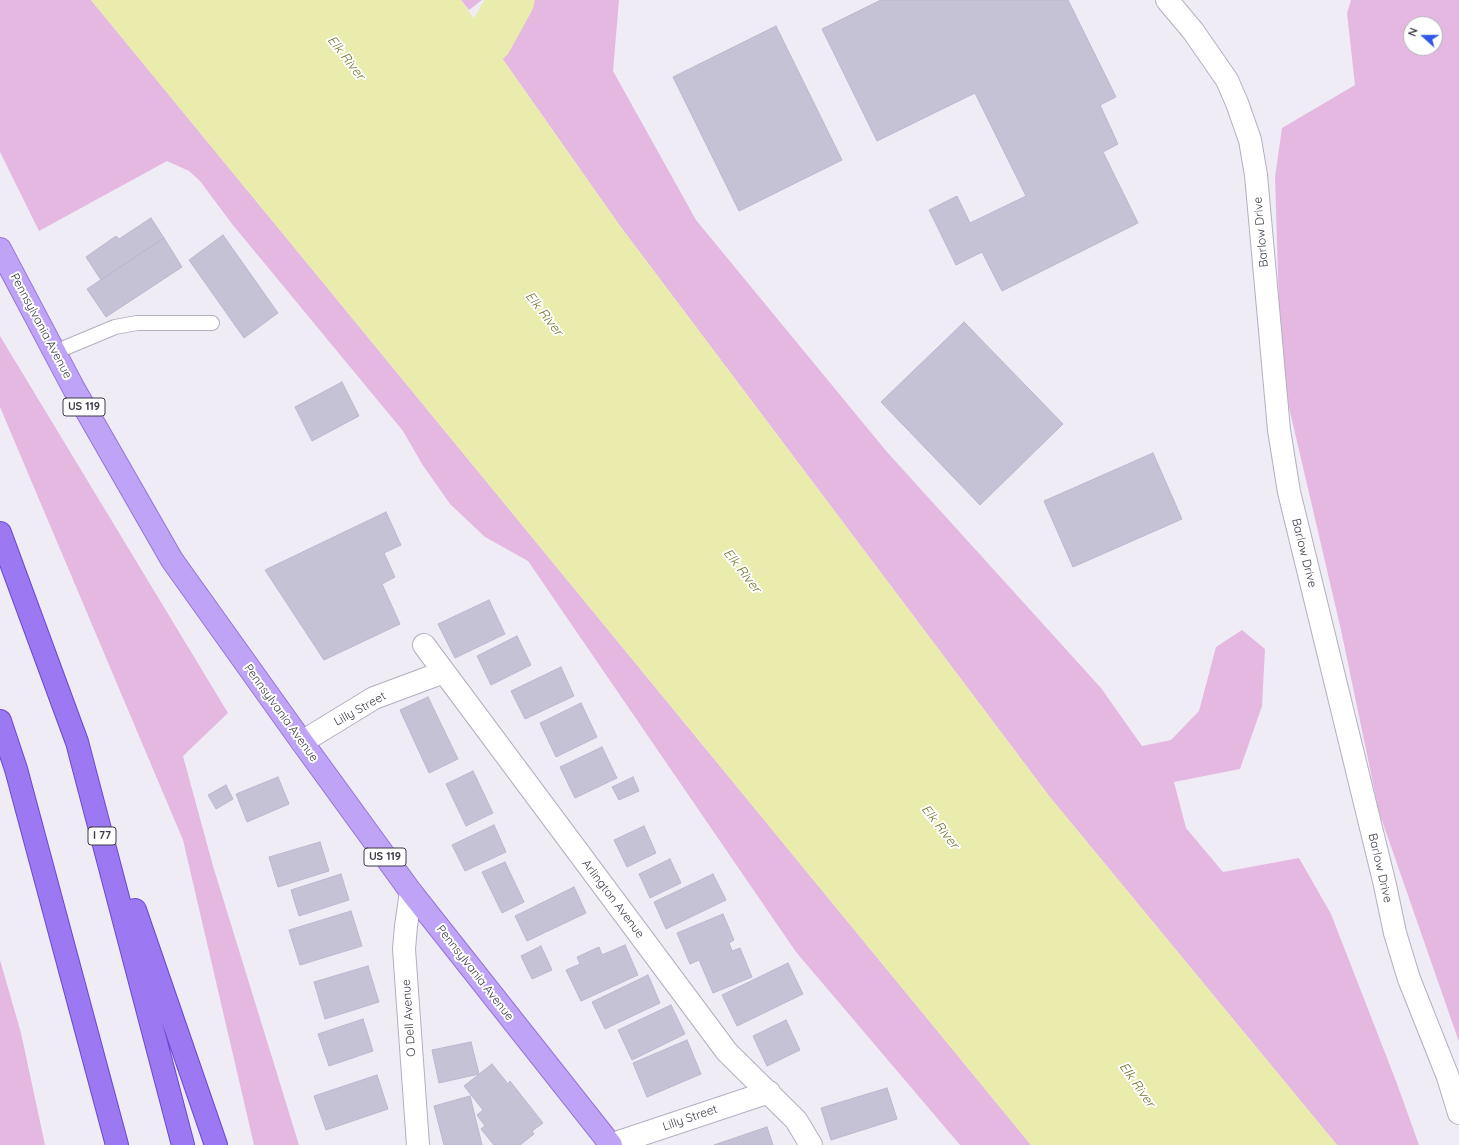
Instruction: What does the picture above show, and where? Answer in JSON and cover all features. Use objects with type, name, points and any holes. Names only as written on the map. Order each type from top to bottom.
[{"type":"highway","name":"I 77","points":[[0,533],[77,742],[183,1145]]},
{"type":"highway","points":[[0,721],[16,769],[117,1145]]},
{"type":"highway","points":[[77,742],[216,1145]]},
{"type":"main road","name":"Pennsylvania Avenue","points":[[0,249],[74,390],[172,560],[411,892],[611,1145]]},
{"type":"street","name":"Barlow Drive","points":[[1167,0],[1193,31],[1227,80],[1250,140],[1256,175],[1279,430],[1289,492],[1381,869],[1395,933],[1409,979],[1448,1077],[1459,1113]]},
{"type":"street","name":"Arlington Avenue","points":[[424,645],[727,1052],[796,1120],[811,1145]]},
{"type":"street","name":"Lilly Street","points":[[302,742],[374,698],[444,672]]},
{"type":"street","name":"O Dell Avenue","points":[[411,892],[404,948],[418,1145]]},
{"type":"street","name":"Lilly Street","points":[[611,1145],[769,1092]]},
{"type":"lane","points":[[55,352],[115,327],[138,323],[212,323]]},
{"type":"shaded area","points":[[0,0],[91,0],[1031,1145],[960,1145],[796,952],[528,561],[485,537],[450,504],[422,464],[403,431],[232,224],[200,181],[189,171],[167,161],[39,231],[0,152]]},
{"type":"shaded area","points":[[461,0],[482,0],[469,10]]},
{"type":"shaded area","points":[[527,0],[619,0],[613,71],[696,220],[887,452],[1101,688],[1142,746],[1171,740],[1199,711],[1216,647],[1242,630],[1265,649],[1262,706],[1240,769],[1174,782],[1186,828],[1223,872],[1299,858],[1331,914],[1396,1081],[1419,1145],[1337,1145],[1049,796],[620,226],[497,51]]},
{"type":"shaded area","points":[[1351,0],[1459,0],[1459,1042],[1379,812],[1341,630],[1281,373],[1275,177],[1282,128],[1355,85],[1347,13]]},
{"type":"shaded area","points":[[0,336],[228,713],[183,756],[213,866],[299,1145],[254,1145],[183,840],[0,407]]},
{"type":"shaded area","points":[[0,960],[21,1033],[45,1145],[0,1145]]},
{"type":"water","name":"Elk River","points":[[91,0],[461,0],[620,226],[1049,796],[1337,1145],[1031,1145]]},
{"type":"building","points":[[881,0],[1068,0],[1116,97],[1100,105],[1118,144],[1103,152],[1138,223],[1002,291],[982,252],[956,265],[929,210],[957,196],[970,223],[1026,196],[975,93],[877,141],[822,29]]},
{"type":"building","points":[[776,26],[842,160],[739,211],[673,77]]},
{"type":"building","points":[[151,218],[164,238],[101,280],[86,257],[116,236],[119,239]]},
{"type":"building","points":[[223,235],[278,313],[244,338],[189,260]]},
{"type":"building","points":[[164,238],[182,267],[106,317],[87,289]]},
{"type":"building","points":[[964,322],[1063,424],[980,505],[881,402]]},
{"type":"building","points":[[342,382],[359,416],[312,441],[295,407]]},
{"type":"building","points":[[1153,453],[1182,519],[1073,567],[1044,501]]},
{"type":"building","points":[[386,512],[401,545],[384,553],[395,577],[382,584],[400,624],[324,660],[265,570]]},
{"type":"building","points":[[489,600],[505,634],[455,658],[438,624]]},
{"type":"building","points":[[517,636],[531,665],[491,685],[477,656]]},
{"type":"building","points":[[561,667],[574,696],[525,719],[511,691]]},
{"type":"building","points":[[428,697],[458,759],[429,773],[400,710]]},
{"type":"building","points":[[581,703],[597,737],[556,757],[540,723]]},
{"type":"building","points":[[602,747],[617,778],[575,798],[560,767]]},
{"type":"building","points":[[473,771],[493,813],[466,826],[446,784]]},
{"type":"building","points":[[278,777],[289,804],[247,822],[236,794]]},
{"type":"building","points":[[633,777],[639,791],[619,800],[612,787]]},
{"type":"building","points":[[226,785],[233,799],[216,809],[208,795]]},
{"type":"building","points":[[494,825],[506,852],[465,871],[452,845]]},
{"type":"building","points":[[644,826],[656,853],[627,867],[614,840]]},
{"type":"building","points":[[320,842],[329,871],[278,887],[269,857]]},
{"type":"building","points":[[670,859],[681,883],[650,898],[639,874]]},
{"type":"building","points":[[505,862],[524,902],[502,913],[482,872]]},
{"type":"building","points":[[341,874],[349,900],[299,916],[291,890]]},
{"type":"building","points":[[713,874],[726,900],[666,929],[654,902]]},
{"type":"building","points":[[574,887],[586,913],[527,941],[515,916]]},
{"type":"building","points":[[351,911],[362,946],[300,965],[289,930]]},
{"type":"building","points":[[723,914],[734,940],[729,943],[732,951],[740,948],[752,977],[713,993],[699,960],[690,964],[677,933]]},
{"type":"building","points":[[625,945],[638,975],[581,1001],[566,970],[580,964],[577,957],[599,947],[602,955]]},
{"type":"building","points":[[541,946],[552,970],[532,979],[521,956]]},
{"type":"building","points":[[788,963],[803,994],[737,1026],[722,995]]},
{"type":"building","points":[[368,966],[379,1002],[325,1019],[314,982]]},
{"type":"building","points":[[648,975],[660,1003],[605,1029],[592,1002]]},
{"type":"building","points":[[671,1005],[685,1034],[632,1060],[618,1030]]},
{"type":"building","points":[[363,1019],[373,1051],[329,1066],[318,1034]]},
{"type":"building","points":[[786,1020],[800,1050],[767,1066],[753,1036]]},
{"type":"building","points":[[687,1040],[701,1074],[647,1097],[633,1063]]},
{"type":"building","points":[[471,1042],[479,1074],[439,1083],[432,1050]]},
{"type":"building","points":[[492,1064],[508,1084],[510,1081],[543,1123],[532,1131],[534,1134],[520,1145],[494,1145],[481,1129],[485,1126],[477,1115],[483,1110],[464,1086]]},
{"type":"building","points":[[377,1075],[388,1109],[326,1130],[314,1096]]},
{"type":"building","points":[[887,1088],[897,1119],[831,1140],[821,1108]]},
{"type":"building","points":[[470,1096],[482,1145],[444,1145],[434,1106]]},
{"type":"building","points":[[767,1127],[773,1145],[714,1145]]},
{"type":"waterway","points":[[489,40],[511,0]]}]
